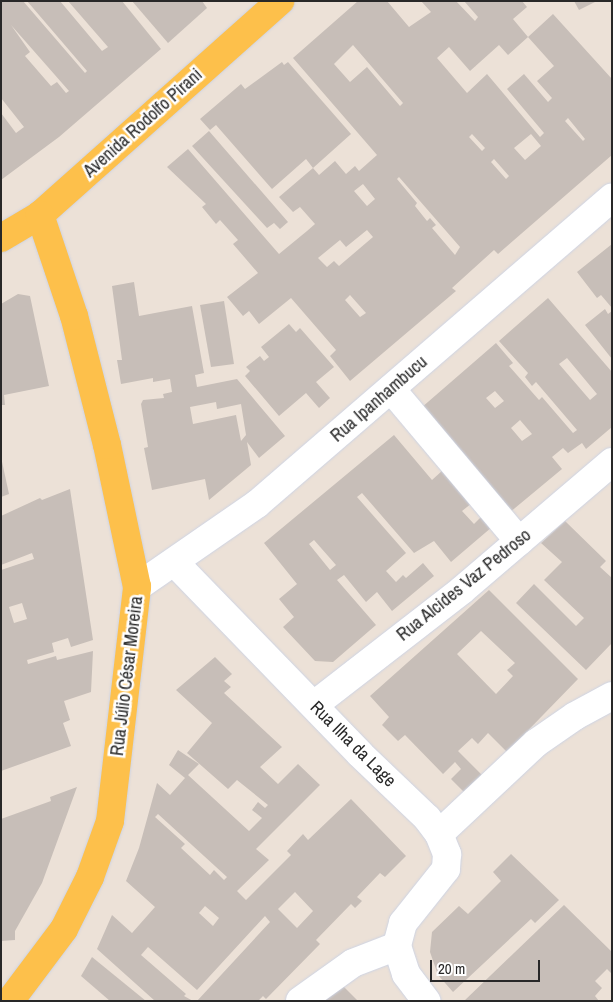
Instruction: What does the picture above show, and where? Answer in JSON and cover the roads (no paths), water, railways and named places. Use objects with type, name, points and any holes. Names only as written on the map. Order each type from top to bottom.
[{"type":"main road","name":"Avenida Rodolfo Pirani","points":[[1,238],[40,216],[280,1]]},
{"type":"main road","name":"Rua Júlio César Moreira","points":[[10,1001],[64,929],[90,877],[110,822],[137,587],[107,445],[74,316],[40,216]]},
{"type":"street","name":"Rua Ipanhambucu","points":[[137,587],[176,564],[257,504],[612,198]]},
{"type":"street","points":[[391,389],[519,541]]},
{"type":"street","name":"Rua Alcides Vaz Pedroso","points":[[314,705],[462,590],[612,462]]},
{"type":"street","name":"Rua Ilha da Lage","points":[[176,564],[428,818],[440,834],[447,854],[446,869],[403,923],[397,946]]},
{"type":"street","points":[[440,834],[536,743],[574,716],[612,696]]},
{"type":"street","points":[[300,1001],[353,963],[397,946],[406,974],[426,1001]]}]
